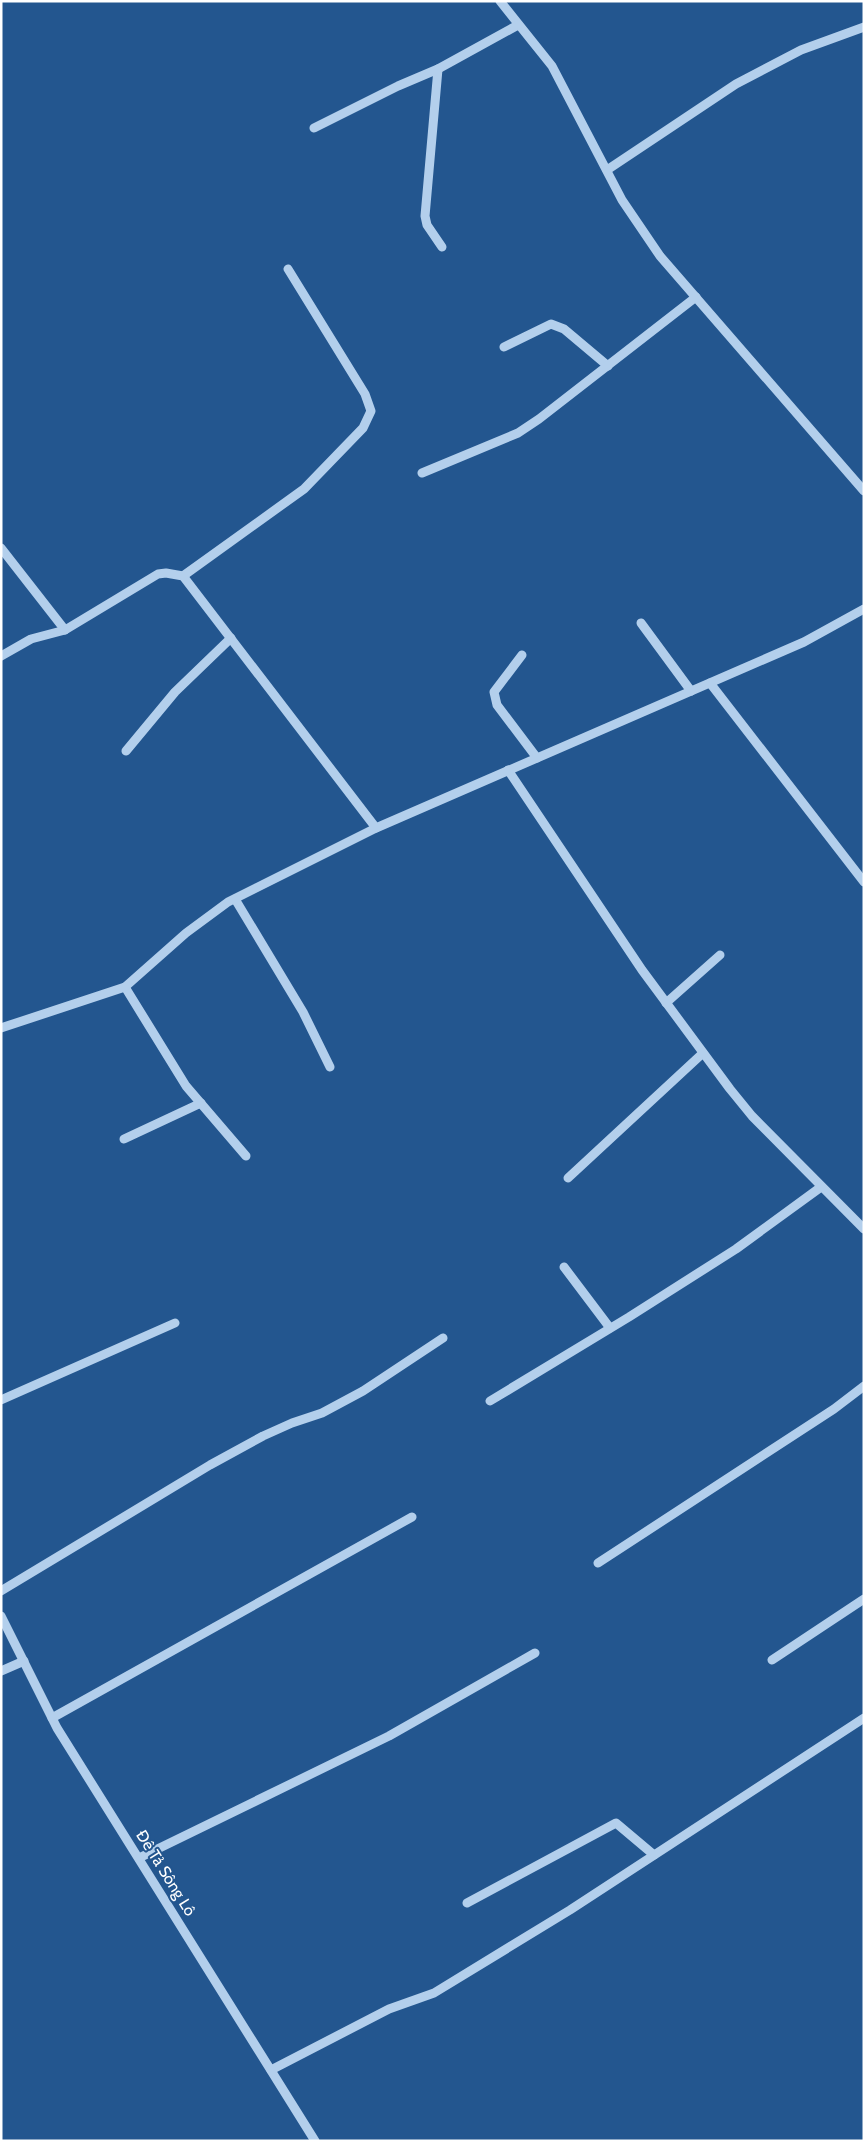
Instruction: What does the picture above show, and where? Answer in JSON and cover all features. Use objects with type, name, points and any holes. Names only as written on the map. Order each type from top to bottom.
[{"type":"street","points":[[500,1],[552,66],[622,200],[660,256],[864,491]]},
{"type":"street","points":[[314,128],[398,86],[438,70],[518,25]]},
{"type":"street","points":[[607,170],[736,84],[800,50],[864,27]]},
{"type":"street","points":[[438,70],[425,216],[427,225],[442,247]]},
{"type":"street","points":[[183,576],[304,489],[363,428],[371,412],[365,394],[288,269]]},
{"type":"street","points":[[422,473],[518,433],[696,298]]},
{"type":"street","points":[[504,347],[551,324],[564,329],[608,366]]},
{"type":"street","points":[[1,548],[65,630]]},
{"type":"street","points":[[1,656],[31,639],[65,630],[158,574],[166,573],[183,576],[376,828]]},
{"type":"street","points":[[1,1028],[125,987],[186,932],[235,899],[376,828],[804,642],[864,610]]},
{"type":"street","points":[[641,623],[691,691]]},
{"type":"street","points":[[126,751],[175,692],[231,638]]},
{"type":"street","points":[[522,655],[494,692],[497,704],[537,758]]},
{"type":"street","points":[[710,683],[864,882]]},
{"type":"street","points":[[508,770],[642,970],[752,1116],[864,1229]]},
{"type":"street","points":[[235,899],[302,1012],[330,1068]]},
{"type":"street","points":[[666,1003],[720,955]]},
{"type":"street","points":[[125,987],[186,1086],[246,1156]]},
{"type":"street","points":[[568,1178],[703,1052]]},
{"type":"street","points":[[124,1139],[200,1103]]},
{"type":"street","points":[[490,1401],[736,1249],[821,1187]]},
{"type":"street","points":[[564,1268],[610,1328]]},
{"type":"street","points":[[1,1400],[175,1323]]},
{"type":"street","points":[[1,1591],[210,1465],[263,1436],[292,1423],[322,1413],[363,1391],[443,1338]]},
{"type":"street","points":[[598,1563],[834,1408],[864,1386]]},
{"type":"street","points":[[52,1718],[412,1517]]},
{"type":"street","points":[[772,1660],[864,1599]]},
{"type":"street","name":"Đê Tả Sông Lô","points":[[1,1616],[52,1718],[316,2141]]},
{"type":"street","points":[[139,1858],[389,1736],[535,1653]]},
{"type":"street","points":[[1,1671],[24,1661]]},
{"type":"street","points":[[271,2070],[389,2008],[434,1993],[570,1910],[864,1718]]},
{"type":"street","points":[[467,1903],[616,1823],[654,1855]]}]
